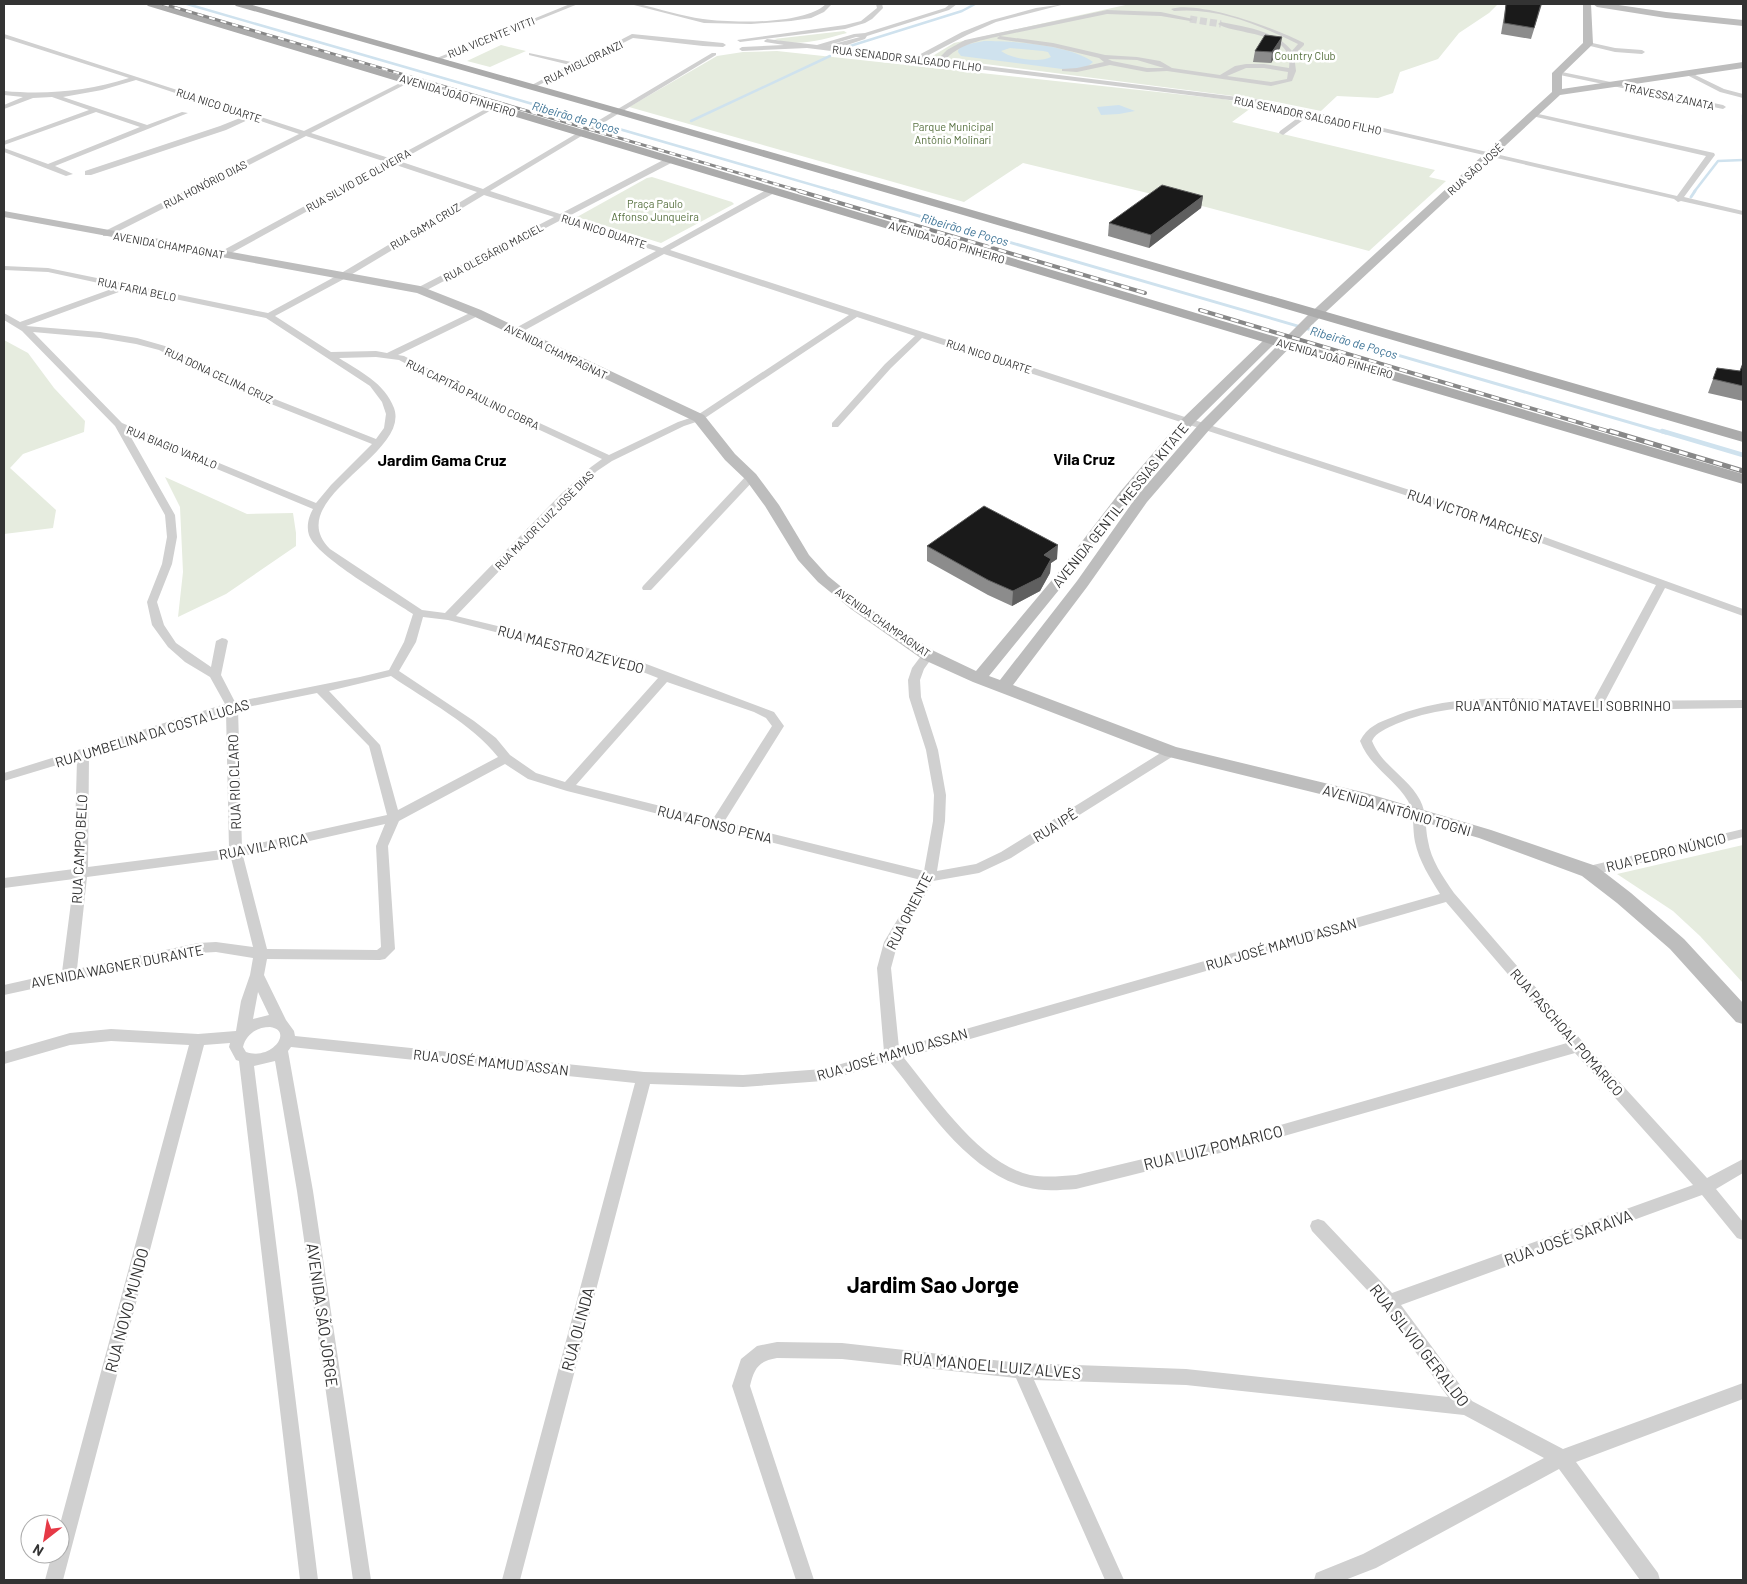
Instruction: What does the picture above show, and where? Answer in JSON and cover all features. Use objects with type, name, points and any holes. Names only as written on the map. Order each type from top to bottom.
[{"type":"main road","name":"AVENIDA JOÃO PINHEIRO","points":[[150,4],[495,106],[586,129],[672,159],[773,190],[1271,340],[1289,340],[1743,478]]},
{"type":"main road","name":"AVENIDA JOÃO PINHEIRO","points":[[239,4],[531,87],[613,114],[1314,316],[1743,437]]},
{"type":"street","name":"RUA VICENTE VITTI","points":[[435,60],[575,4]]},
{"type":"street","points":[[633,4],[705,21],[746,23],[797,19],[819,13],[828,7],[829,4]]},
{"type":"street","points":[[731,46],[743,40],[845,27],[870,18],[880,8],[878,4]]},
{"type":"street","points":[[815,47],[856,35],[865,35],[947,9],[954,4]]},
{"type":"street","points":[[1020,13],[1032,4]]},
{"type":"street","points":[[917,59],[970,31],[1020,13],[1058,4]]},
{"type":"street","points":[[1588,4],[1588,44],[1558,73],[1557,93],[1743,65]]},
{"type":"street","points":[[1598,4],[1666,15],[1743,23]]},
{"type":"street","points":[[1167,6],[1151,10],[1161,14],[1190,19]]},
{"type":"street","points":[[1107,12],[1174,13],[1167,6]]},
{"type":"street","points":[[940,60],[956,46],[967,41],[1107,12],[1167,6],[1198,7],[1268,27],[1302,44],[1292,54],[1293,71],[1290,80],[1275,84],[1167,69],[1124,75],[1110,63],[1104,61],[1103,57]]},
{"type":"street","points":[[1221,24],[1267,35],[1292,54]]},
{"type":"street","points":[[827,49],[863,38],[865,35]]},
{"type":"street","name":"RUA NICO DUARTE","points":[[4,36],[1205,426]]},
{"type":"street","name":"RUA MIGLIORANZI","points":[[531,87],[625,42],[632,36],[731,46]]},
{"type":"street","points":[[990,37],[1054,44],[1103,57],[1115,56],[1161,63],[1169,66],[1167,69]]},
{"type":"street","points":[[743,40],[807,46]]},
{"type":"street","name":"RUA GAMA CRUZ","points":[[269,316],[340,277],[714,54],[731,46],[750,45],[743,40]]},
{"type":"street","points":[[1588,44],[1615,50],[1642,52]]},
{"type":"street","points":[[731,46],[807,46]]},
{"type":"street","name":"RUA SENADOR SALGADO FILHO","points":[[807,46],[917,59],[1124,75],[1308,113],[1678,200],[1743,213]]},
{"type":"street","points":[[531,54],[578,65]]},
{"type":"street","points":[[940,60],[1073,71],[1110,63]]},
{"type":"street","points":[[1221,77],[1235,67],[1245,65],[1293,71]]},
{"type":"street","name":"TRAVESSA ZANATA","points":[[1558,73],[1723,107]]},
{"type":"street","points":[[1687,73],[1710,86],[1743,96]]},
{"type":"street","points":[[4,93],[32,97],[84,93],[135,78]]},
{"type":"street","name":"RUA HONÓRIO DIAS","points":[[106,234],[410,80]]},
{"type":"street","name":"RUA SÃO JOSÉ","points":[[1289,340],[1557,93]]},
{"type":"street","points":[[54,96],[147,127]]},
{"type":"street","points":[[4,107],[32,97]]},
{"type":"street","name":"RUA SILVIO DE OLIVEIRA","points":[[221,255],[495,106]]},
{"type":"street","points":[[4,143],[96,110]]},
{"type":"street","points":[[48,166],[184,113]]},
{"type":"street","points":[[1284,133],[1308,113]]},
{"type":"street","points":[[1534,115],[1710,154],[1711,157],[1678,200]]},
{"type":"street","points":[[88,173],[223,128],[251,116]]},
{"type":"street","points":[[4,150],[69,174]]},
{"type":"street","name":"RUA OLEGÁRIO MACIEL","points":[[420,290],[672,159]]},
{"type":"street","points":[[515,332],[773,190]]},
{"type":"street","name":"AVENIDA CHAMPAGNAT","points":[[4,214],[340,277],[420,290],[477,313],[699,418],[730,457],[751,477],[772,505],[803,557],[823,579],[856,606],[928,655],[1003,687]]},
{"type":"street","name":"RUA FARIA BELO","points":[[4,268],[48,270],[269,316]]},
{"type":"street","points":[[23,327],[124,286]]},
{"type":"street","points":[[390,355],[477,313]]},
{"type":"street","name":"RUA MAJOR LUIZ JOSÉ DIAS","points":[[448,617],[566,495],[594,469],[609,459],[681,424],[699,418],[856,314]]},
{"type":"street","name":"RUA BIAGIO VARALO","points":[[4,316],[23,327],[120,425],[318,507]]},
{"type":"street","points":[[269,316],[373,384],[385,399],[391,414],[389,426],[377,443],[318,507],[313,532],[322,547],[341,562],[419,613],[410,642],[393,672]]},
{"type":"street","name":"RUA DONA CELINA CRUZ","points":[[23,327],[100,335],[137,341],[162,348],[254,394],[377,443]]},
{"type":"street","points":[[835,425],[888,366],[921,335]]},
{"type":"street","name":"AVENIDA GENTIL MESSIAS KITATE","points":[[979,678],[1062,577],[1125,495],[1188,421],[1271,340]]},
{"type":"street","name":"AVENIDA GENTIL MESSIAS KITATE","points":[[1003,687],[1082,584],[1142,500],[1205,426],[1289,340]]},
{"type":"street","name":"RUA CAPITÃO PAULINO COBRA","points":[[331,355],[390,355],[401,358],[478,398],[609,459]]},
{"type":"street","points":[[120,425],[170,515],[172,537],[167,564],[152,602],[158,625],[172,645],[189,659],[214,675],[232,706]]},
{"type":"street","name":"RUA VICTOR MARCHESI","points":[[1205,426],[1455,508],[1743,613]]},
{"type":"street","points":[[647,588],[751,477]]},
{"type":"street","points":[[1125,495],[1142,500]]},
{"type":"street","points":[[1062,577],[1082,584]]},
{"type":"street","points":[[1597,705],[1662,584]]},
{"type":"street","name":"RUA MAESTRO AZEVEDO","points":[[419,613],[448,617],[629,662],[665,677],[567,788]]},
{"type":"street","points":[[214,675],[222,641]]},
{"type":"street","name":"RUA ORIENTE","points":[[892,1054],[884,968],[886,954],[929,877],[939,821],[940,795],[932,750],[915,697],[914,680],[918,668],[928,655]]},
{"type":"street","name":"RUA UMBELINA DA COSTA LUCAS","points":[[4,777],[83,754],[232,706],[361,681],[393,672]]},
{"type":"street","name":"RUA AFONSO PENA","points":[[393,672],[470,724],[492,741],[506,758],[532,776],[567,788],[929,877]]},
{"type":"street","points":[[665,677],[758,709],[770,715],[778,726],[716,824]]},
{"type":"street","name":"AVENIDA ANTÔNIO TOGNI","points":[[1003,687],[1171,752],[1366,799],[1485,834],[1589,871],[1678,944],[1743,1016]]},
{"type":"street","points":[[318,688],[374,744],[394,818]]},
{"type":"street","name":"RUA ANTÔNIO MATAVELI SOBRINHO","points":[[1419,815],[1414,800],[1374,756],[1366,744],[1369,735],[1381,726],[1417,710],[1458,704],[1504,702],[1597,705],[1743,704]]},
{"type":"street","name":"RUA RIO CLARO","points":[[232,706],[236,854],[261,954],[257,975]]},
{"type":"street","name":"RUA IPÊ","points":[[929,877],[979,868],[1006,855],[1171,752]]},
{"type":"street","name":"RUA CAMPO BELO","points":[[69,974],[81,872],[83,754]]},
{"type":"street","name":"RUA VILA RICA","points":[[4,883],[236,854],[394,818],[506,758]]},
{"type":"street","name":"RUA PASCHOAL POMARICO","points":[[1419,815],[1425,853],[1431,869],[1449,896],[1578,1046],[1706,1187],[1743,1233]]},
{"type":"street","name":"AVENIDA WAGNER DURANTE","points":[[4,990],[69,974],[198,948],[216,947],[261,954],[380,955],[388,949],[382,846],[394,818]]},
{"type":"street","name":"RUA PEDRO NÚNCIO","points":[[1589,871],[1743,833]]},
{"type":"street","name":"RUA JOSÉ MAMUD ASSAN","points":[[284,1046],[644,1078],[743,1081],[823,1075],[1449,896]]},
{"type":"street","points":[[257,975],[248,1001],[242,1033],[236,1047],[241,1056],[246,1059],[262,1060],[284,1046]]},
{"type":"street","name":"AVENIDA SÃO JORGE","points":[[257,975],[280,1023],[287,1030],[284,1046],[362,1580]]},
{"type":"street","points":[[4,1058],[70,1039],[111,1035],[198,1040],[242,1033],[258,1022],[266,1020],[280,1023]]},
{"type":"street","name":"RUA NOVO MUNDO","points":[[54,1580],[198,1040]]},
{"type":"street","name":"RUA LUIZ POMARICO","points":[[892,1054],[970,1148],[989,1163],[1011,1175],[1027,1181],[1049,1184],[1076,1182],[1256,1138],[1578,1046]]},
{"type":"street","points":[[246,1059],[309,1580]]},
{"type":"street","name":"RUA OLINDA","points":[[511,1580],[644,1078]]},
{"type":"street","name":"RUA JOSÉ SARAIVA","points":[[1389,1302],[1706,1187],[1743,1165]]},
{"type":"street","name":"RUA SILVIO GERALDO","points":[[1318,1226],[1389,1302],[1466,1407],[1562,1458],[1651,1580]]},
{"type":"street","name":"RUA MANOEL LUIZ ALVES","points":[[805,1580],[741,1386],[744,1372],[753,1359],[763,1352],[777,1350],[842,1351],[1022,1371],[1186,1377],[1466,1407]]},
{"type":"street","points":[[1022,1371],[1115,1580]]},
{"type":"street","points":[[1322,1580],[1369,1561],[1562,1458],[1743,1391]]},
{"type":"green space","name":"Country Club","points":[[1130,4],[1498,4],[1489,13],[1459,33],[1438,59],[1400,72],[1393,93],[1378,98],[1337,96],[1321,111],[1272,101],[931,57],[954,43]]},
{"type":"green space","points":[[844,31],[847,33],[811,42],[792,43],[774,39]]},
{"type":"green space","points":[[501,45],[526,51],[490,67],[467,61]]},
{"type":"green space","name":"Parque Municipal Antônio Molinari","points":[[777,51],[1223,99],[1255,105],[1232,122],[1435,170],[1429,177],[1446,181],[1369,251],[1206,207],[1023,163],[964,202],[629,107],[717,56],[743,52]]},
{"type":"green space","name":"Praça Paulo Affonso Junqueira","points":[[652,177],[734,204],[661,243],[577,217]]},
{"type":"green space","points":[[4,340],[28,353],[54,388],[85,421],[84,432],[23,454],[10,468],[56,510],[53,528],[4,534]]},
{"type":"green space","points":[[165,477],[247,514],[293,513],[296,546],[226,594],[178,617],[183,572],[180,507]]},
{"type":"green space","points":[[1743,845],[1743,983],[1700,936],[1673,911],[1617,874]]},
{"type":"water","points":[[984,41],[1025,43],[1056,48],[1083,56],[1093,62],[1087,67],[1070,70],[961,56],[958,52],[959,46]],"holes":[[[1010,48],[1048,52],[1051,57],[1040,60],[1026,59],[1011,56],[1001,51]]]},
{"type":"water","points":[[1119,105],[1135,111],[1101,115],[1097,107]]},
{"type":"building","points":[[1506,4],[1541,4],[1534,28],[1504,23]]},
{"type":"building","points":[[1265,35],[1282,37],[1272,52],[1255,51]]},
{"type":"building","points":[[1162,185],[1203,196],[1151,235],[1109,223]]},
{"type":"building","points":[[1743,363],[1743,386],[1713,379],[1717,368],[1740,371]]},
{"type":"building","points":[[984,506],[1058,545],[1044,555],[1051,559],[1041,577],[1013,591],[988,580],[927,546]]},
{"type":"waterway","name":"Ribeirão de Poços","points":[[187,4],[837,192]]},
{"type":"waterway","points":[[850,46],[962,11],[975,4]]},
{"type":"waterway","points":[[691,121],[830,56]]},
{"type":"waterway","points":[[1743,115],[1743,131]]},
{"type":"waterway","points":[[1694,192],[1718,161],[1743,160]]},
{"type":"waterway","name":"Ribeirão de Poços","points":[[833,191],[1666,433]]},
{"type":"waterway","points":[[1691,197],[1695,191]]},
{"type":"waterway","name":"Ribeirão de Poços","points":[[1662,431],[1743,455]]},
{"type":"tunnel","points":[[1190,19],[1221,24]]},
{"type":"railway","points":[[163,4],[803,192]]},
{"type":"railway","points":[[799,191],[1145,293]]},
{"type":"railway","points":[[1200,310],[1614,433]]},
{"type":"railway","points":[[1610,431],[1743,471]]},
{"type":"district","name":"Vila Cruz","points":[[1084,458]]},
{"type":"district","name":"Jardim Gama Cruz","points":[[442,459]]},
{"type":"district","name":"Jardim Sao Jorge","points":[[933,1284]]}]
